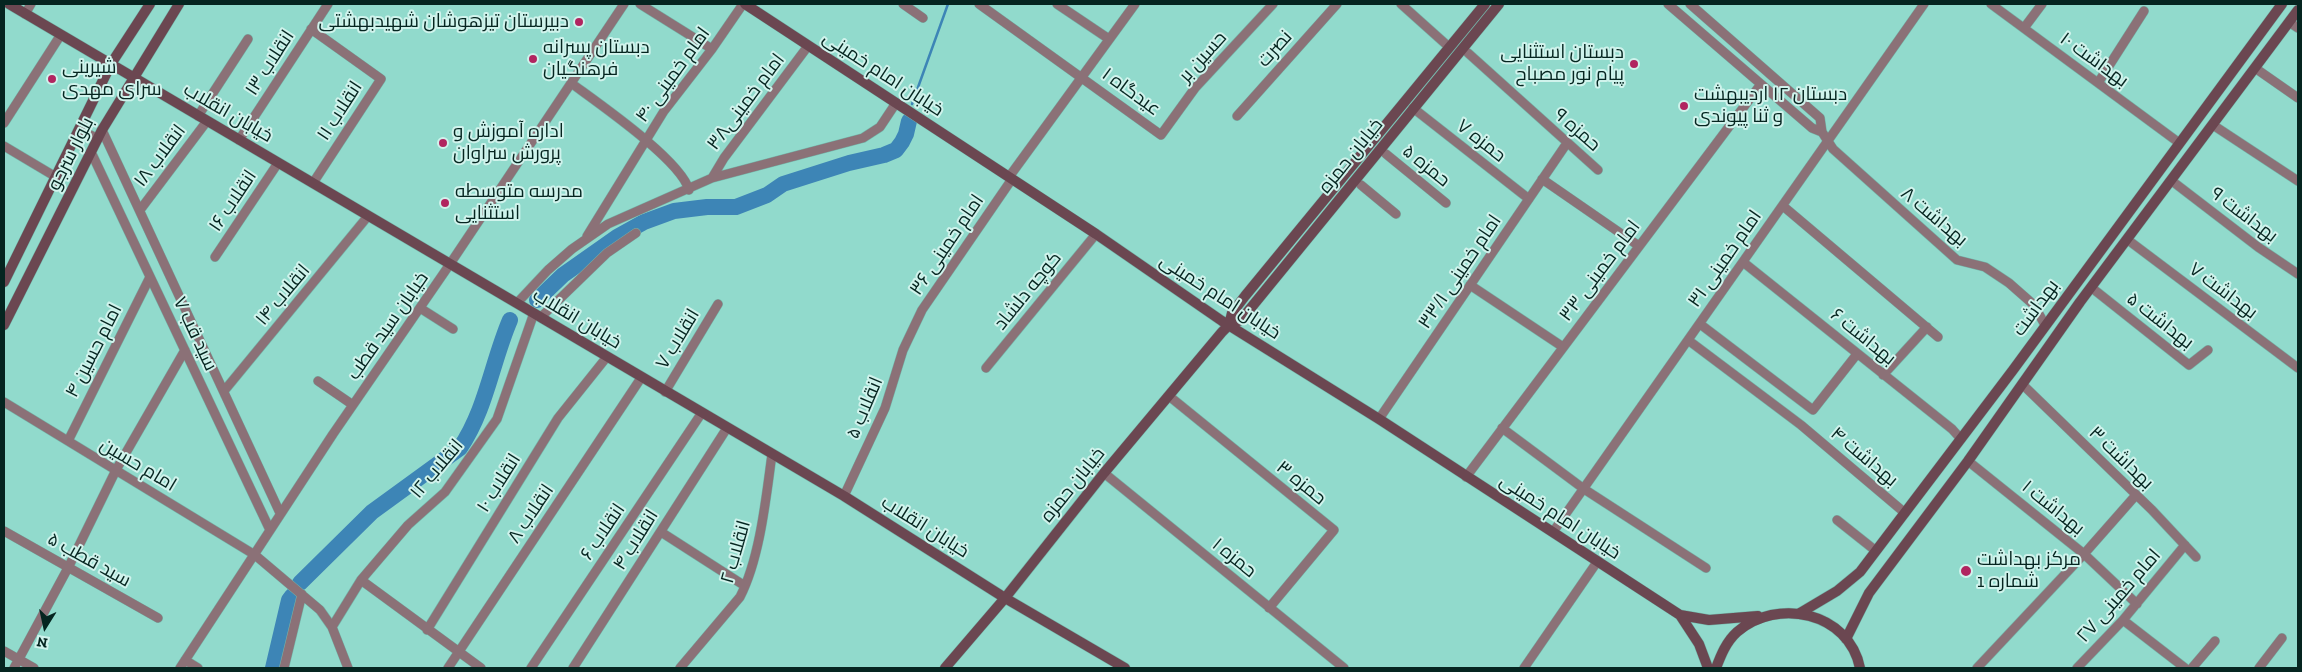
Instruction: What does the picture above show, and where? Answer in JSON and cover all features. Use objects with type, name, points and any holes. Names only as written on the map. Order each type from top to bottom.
[{"type":"street","name":"خیابان انقلاب","points":[[9,4],[60,36],[111,64],[517,303],[700,414],[844,496],[1005,598],[1125,668]]},
{"type":"street","points":[[25,14],[31,4]]},
{"type":"street","name":"بلوار سرجو","points":[[4,282],[111,64],[150,4]]},
{"type":"street","name":"بلوار سرجو","points":[[4,325],[100,134],[179,4]]},
{"type":"street","name":"انقلاب ۱۳","points":[[239,140],[328,4]]},
{"type":"street","name":"خیابان سید قطب","points":[[180,668],[255,555],[280,513],[624,4]]},
{"type":"street","points":[[640,4],[712,49]]},
{"type":"street","name":"امام خمینی ۴۰","points":[[585,238],[664,111],[744,4]]},
{"type":"street","name":"خیابان امام خمینی","points":[[744,4],[1096,234],[1228,325],[1379,419],[1680,615]]},
{"type":"street","points":[[903,4],[924,18]]},
{"type":"street","name":"عیدگاه ۱","points":[[979,4],[1161,134]]},
{"type":"street","points":[[1057,4],[1109,39]]},
{"type":"street","name":"امام خمینی ۳۶","points":[[911,330],[922,310],[1010,178],[1081,76],[1135,4]]},
{"type":"street","name":"حسین بر","points":[[1161,134],[1195,88],[1273,4]]},
{"type":"street","name":"نصرت","points":[[1237,116],[1337,4]]},
{"type":"street","points":[[1401,4],[1453,50]]},
{"type":"street","name":"خیابان حمزه","points":[[1228,325],[1241,320],[1412,108],[1485,4]]},
{"type":"street","name":"خیابان حمزه","points":[[945,668],[1005,598],[1104,473],[1228,325],[1232,313],[1245,296],[1453,50],[1498,4]]},
{"type":"street","points":[[1668,4],[1812,128],[1822,132]]},
{"type":"street","name":"بهداشت ۸","points":[[1690,4],[1820,118],[1822,132],[1833,149],[1957,260],[1985,267],[2009,284],[2034,305],[2045,326]]},
{"type":"street","name":"امام خمینی ۳۱","points":[[1553,532],[1924,4]]},
{"type":"street","name":"بهداشت ۱۰","points":[[1991,4],[2178,142]]},
{"type":"street","points":[[2024,28],[2042,4]]},
{"type":"street","name":"بهداشت","points":[[1800,613],[1850,582],[1876,551],[2013,370],[2178,142],[2282,4]]},
{"type":"street","name":"بهداشت","points":[[1846,639],[1870,593],[1968,462],[2023,382],[2255,68],[2294,25],[2298,10]]},
{"type":"street","points":[[2098,83],[2144,12]]},
{"type":"street","name":"انقلاب ۱۱","points":[[312,29],[381,79],[313,183]]},
{"type":"street","points":[[4,123],[60,36]]},
{"type":"street","name":"انقلاب ۱۸","points":[[140,210],[203,118],[248,39]]},
{"type":"street","name":"امام خمینی۳۸","points":[[712,178],[724,158],[808,46]]},
{"type":"street","name":"حمزه ۹","points":[[1468,53],[1598,170]]},
{"type":"street","points":[[2255,68],[2298,98]]},
{"type":"street","points":[[571,83],[646,140],[687,180],[690,190]]},
{"type":"street","name":"امام خمینی ۳۳","points":[[1466,477],[1761,84]]},
{"type":"street","points":[[517,303],[548,270],[585,238],[608,224],[690,190],[712,178],[863,138],[880,127],[896,103]]},
{"type":"street","name":"حمزه ۷","points":[[1412,108],[1529,199]]},
{"type":"street","points":[[2213,125],[2298,181]]},
{"type":"street","points":[[79,129],[100,134],[140,210],[280,513]]},
{"type":"street","name":"امام خمینی ۳۳/۱","points":[[1379,419],[1567,143]]},
{"type":"street","points":[[4,146],[56,176]]},
{"type":"street","name":"سید قب ۷","points":[[91,152],[270,530]]},
{"type":"street","name":"حمزه ۵","points":[[1386,154],[1446,203]]},
{"type":"street","name":"انقلاب ۱۶","points":[[215,257],[278,163]]},
{"type":"street","points":[[1542,179],[1639,246]]},
{"type":"street","name":"بهداشت ۹","points":[[2172,181],[2258,247],[2298,274]]},
{"type":"street","points":[[1361,185],[1396,214]]},
{"type":"street","points":[[1783,206],[1938,337]]},
{"type":"street","name":"انقلاب ۱۴","points":[[225,394],[224,391],[368,216]]},
{"type":"street","points":[[537,315],[607,253],[636,233]]},
{"type":"street","name":"کوچه دلشاد","points":[[986,368],[1096,234]]},
{"type":"street","name":"بهداشت ۷","points":[[2128,240],[2298,368]]},
{"type":"street","name":"بهداشت ۶","points":[[1743,262],[1952,429],[1961,439]]},
{"type":"street","name":"امام حسین ۴","points":[[68,441],[150,277]]},
{"type":"street","points":[[1470,285],[1563,347]]},
{"type":"street","name":"بهداشت ۵","points":[[2092,288],[2189,365],[2208,350]]},
{"type":"street","name":"انقلاب ۷","points":[[665,392],[718,304]]},
{"type":"street","points":[[420,308],[453,329]]},
{"type":"street","name":"انقلاب ۱۲","points":[[332,627],[361,580],[408,525],[445,492],[497,418],[537,315]]},
{"type":"street","points":[[1700,324],[1814,410],[1857,354]]},
{"type":"street","points":[[1883,374],[1927,327]]},
{"type":"street","name":"انقلاب ۵","points":[[844,496],[885,408],[911,330]]},
{"type":"street","name":"بهداشت ۴","points":[[1688,340],[1801,426],[1903,516]]},
{"type":"street","points":[[16,664],[69,566],[116,470],[185,350]]},
{"type":"street","name":"انقلاب ۱۰","points":[[427,630],[558,418],[606,358]]},
{"type":"street","points":[[2013,370],[2023,382]]},
{"type":"street","name":"انقلاب ۸","points":[[448,668],[641,378]]},
{"type":"street","points":[[318,381],[353,405]]},
{"type":"street","name":"بهداشت ۳","points":[[2023,382],[2196,557]]},
{"type":"street","name":"حمزه ۳","points":[[1169,396],[1334,530],[1269,608]]},
{"type":"street","name":"امام حسین","points":[[4,402],[255,555],[320,610],[332,627],[348,668]]},
{"type":"street","name":"انقلاب ۶","points":[[531,668],[700,414]]},
{"type":"street","name":"انقلاب ۴","points":[[573,668],[727,428]]},
{"type":"street","points":[[1502,428],[1584,489],[1706,568]]},
{"type":"street","name":"انقلاب ۲","points":[[680,668],[740,597],[745,586],[762,521],[772,454]]},
{"type":"street","name":"بهداشت ۱","points":[[1968,462],[2084,554],[2137,604]]},
{"type":"street","name":"حمزه ۱","points":[[1104,473],[1344,668]]},
{"type":"street","points":[[1977,668],[2084,554],[2136,495]]},
{"type":"street","points":[[1903,516],[1916,531]]},
{"type":"street","points":[[1837,520],[1876,551]]},
{"type":"street","name":"سید قطب ۵","points":[[4,531],[158,618]]},
{"type":"street","points":[[661,532],[745,586]]},
{"type":"street","name":"امام خمینی ۲۷","points":[[2077,668],[2123,620],[2185,545]]},
{"type":"street","points":[[1524,668],[1597,562]]},
{"type":"street","points":[[361,580],[481,668]]},
{"type":"street","points":[[284,668],[302,594]]},
{"type":"street","points":[[1680,615],[1709,620],[1724,620],[1800,613],[1827,623],[1846,639],[1858,660],[1860,668]]},
{"type":"street","points":[[1716,668],[1723,650],[1736,633],[1754,621],[1774,614]]},
{"type":"street","points":[[1680,615],[1700,644],[1708,668]]},
{"type":"street","points":[[2123,620],[2185,668]]},
{"type":"street","points":[[2259,668],[2282,638]]},
{"type":"street","points":[[2192,668],[2215,641]]},
{"type":"street","points":[[4,651],[16,664],[34,668]]},
{"type":"street","points":[[185,660],[198,668]]},
{"type":"waterway","points":[[912,104],[948,4]]},
{"type":"waterway","points":[[537,300],[563,275],[617,237],[644,222],[674,211],[707,207],[736,207],[767,195],[783,184],[849,163],[884,155],[896,150],[902,142],[909,121]]},
{"type":"waterway","points":[[300,583],[372,512],[460,448],[476,418],[510,320]]},
{"type":"waterway","points":[[273,668],[289,600],[292,596]]},
{"type":"place","name":"دبیرستان تیزهوشان شهیدبهشتی","points":[[579,22]]},
{"type":"place","name":"دبستان پسرانه فرهنگیان","points":[[533,59]]},
{"type":"place","name":"دبستان استثنایی پیام نور مصباح","points":[[1634,64]]},
{"type":"place","name":"شیرینی سرای مهدی","points":[[52,79]]},
{"type":"place","name":"دبستان ۱۲ اردیبهشت و ثنا پیوندی","points":[[1684,106]]},
{"type":"place","name":"اداره آموزش و پرورش سراوان","points":[[443,143]]},
{"type":"place","name":"مدرسه متوسطه استثنایی","points":[[445,203]]},
{"type":"place","name":"مرکز بهداشت شماره 1","points":[[1966,571]]}]
